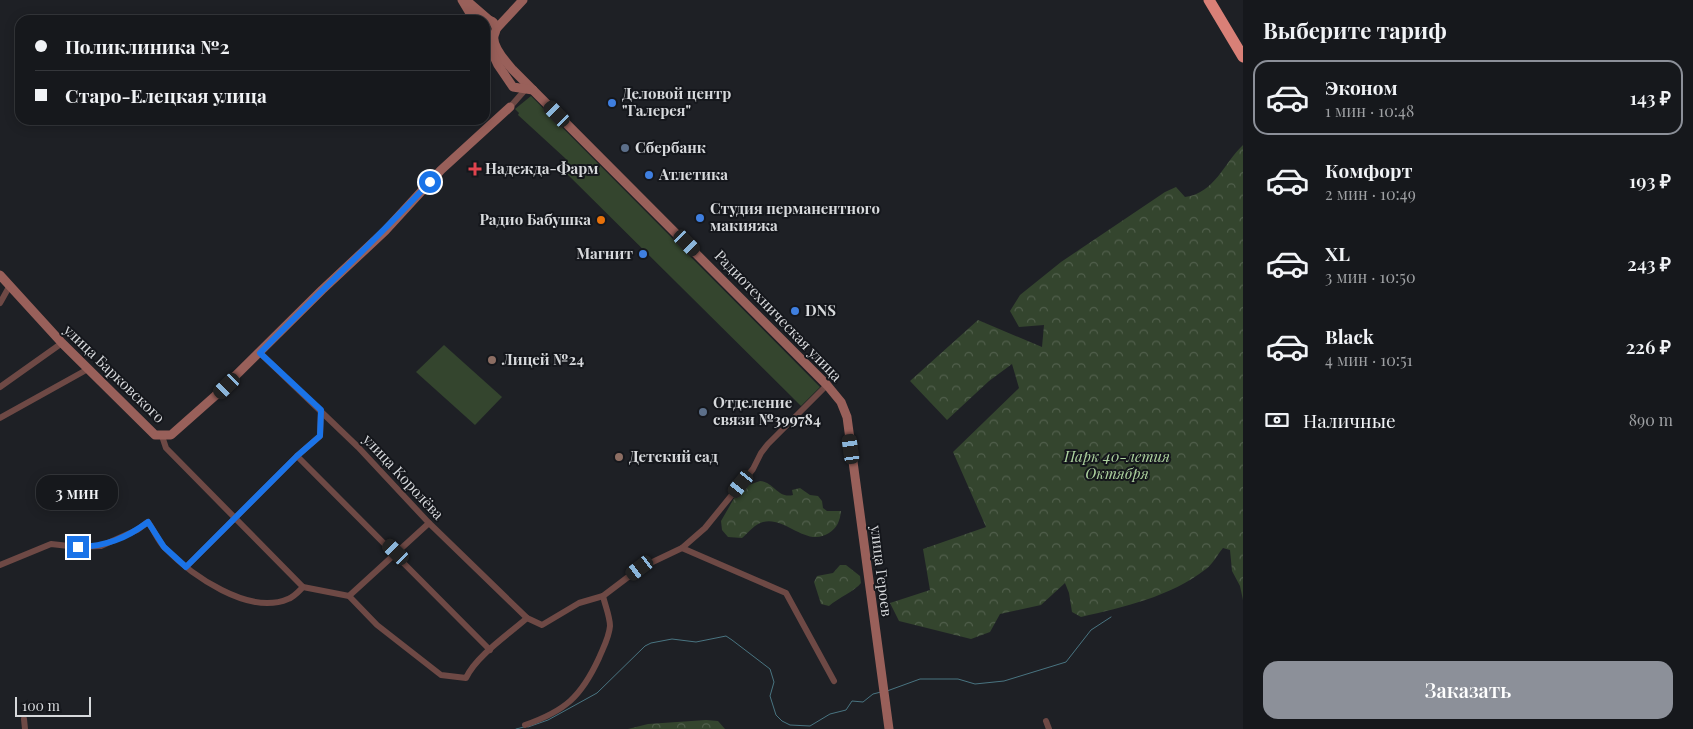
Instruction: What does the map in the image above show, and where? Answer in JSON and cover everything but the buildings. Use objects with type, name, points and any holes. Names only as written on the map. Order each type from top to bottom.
[{"type":"highway","points":[[1209,0],[1243,57]]},
{"type":"street","name":"Радиотехническая улица","points":[[464,0],[472,15]]},
{"type":"street","name":"Радиотехническая улица","points":[[464,0],[477,15]]},
{"type":"street","points":[[490,29],[523,0]]},
{"type":"street","name":"Радиотехническая улица","points":[[490,29],[497,48],[528,87],[827,385],[841,402],[847,417]]},
{"type":"street","name":"Радиотехническая улица","points":[[490,29],[498,65],[513,87]]},
{"type":"street","points":[[510,107],[514,98],[513,87],[506,73],[508,69],[513,70]]},
{"type":"street","points":[[513,87],[528,87]]},
{"type":"street","points":[[162,436],[175,432],[260,353],[322,290],[385,231],[441,170],[510,107],[528,87]]},
{"type":"street","name":"улица Барковского","points":[[0,275],[9,287],[88,369],[155,435],[162,436],[166,448],[303,587]]},
{"type":"street","points":[[0,303],[9,287]]},
{"type":"street","points":[[0,387],[62,343]]},
{"type":"street","name":"улица Королёва","points":[[260,353],[321,410],[429,524],[527,618]]},
{"type":"street","points":[[0,418],[88,369]]},
{"type":"street","points":[[0,565],[52,544],[78,547],[101,546],[137,530],[148,522],[164,547],[186,567],[218,589],[246,600],[271,603],[289,599],[303,587],[349,596],[377,625],[441,675],[466,678],[469,671],[490,650],[527,618],[542,625],[579,603],[603,596],[640,568],[682,548],[705,528],[754,469],[761,453],[768,444],[827,385]]},
{"type":"street","points":[[186,567],[297,456],[320,436],[321,410]]},
{"type":"street","name":"улица Героев","points":[[847,417],[889,729]]},
{"type":"street","points":[[297,456],[396,552],[435,596],[490,650]]},
{"type":"street","points":[[349,596],[429,524]]},
{"type":"street","points":[[682,548],[786,593],[834,681]]},
{"type":"street","points":[[525,725],[550,716],[564,707],[577,696],[590,678],[608,638],[610,624],[603,596]]},
{"type":"street","points":[[24,719],[25,729]]},
{"type":"street","points":[[1046,721],[1049,729]]},
{"type":"green space","points":[[531,96],[820,387],[801,406],[559,166],[566,159],[518,115],[519,113],[515,109]]},
{"type":"green space","name":"Парк 40-летия Октября","points":[[1243,145],[1243,600],[1240,586],[1232,571],[1230,550],[1223,548],[1208,567],[1177,587],[1146,600],[1081,617],[1072,612],[1069,593],[1065,583],[1041,605],[1000,614],[990,632],[971,639],[899,621],[890,603],[930,590],[923,549],[986,527],[953,452],[1019,388],[1012,364],[989,381],[947,420],[910,381],[978,320],[1042,347],[1044,325],[1019,327],[1010,311],[1020,295],[1061,262],[1165,192],[1176,187],[1185,197],[1204,190],[1218,177]]},
{"type":"green space","points":[[444,345],[502,397],[475,425],[416,372]]},
{"type":"green space","points":[[760,481],[769,484],[783,495],[793,495],[792,490],[800,488],[810,495],[818,496],[822,501],[823,508],[827,511],[841,511],[838,524],[829,533],[821,537],[804,535],[780,523],[771,521],[760,523],[742,538],[728,537],[722,530],[721,521],[740,488]]},
{"type":"green space","points":[[840,565],[846,565],[860,576],[861,583],[829,606],[821,604],[814,582],[817,576],[833,573]]},
{"type":"green space","points":[[706,720],[718,721],[725,729],[628,729],[648,724]]},
{"type":"waterway","points":[[887,691],[920,679],[958,679],[975,684],[1004,681],[1066,662],[1091,630],[1111,617]]},
{"type":"waterway","points":[[528,727],[548,720],[597,693],[645,646],[672,639],[696,642],[726,636],[732,640],[770,669],[774,682],[770,696],[776,715],[790,725],[810,726],[830,714],[846,710],[852,701],[863,702],[873,694],[881,692]]},
{"type":"waterway","points":[[516,729],[524,727]]},
{"type":"place","name":"Деловой центр \"Галерея\"","points":[[612,103]]},
{"type":"place","name":"Сбербанк","points":[[625,148]]},
{"type":"place","name":"Надежда-Фарм","points":[[475,169]]},
{"type":"place","name":"Атлетика","points":[[649,175]]},
{"type":"place","name":"Студия перманентного макияжа","points":[[700,218]]},
{"type":"place","name":"Радио Бабушка","points":[[601,220]]},
{"type":"place","name":"Магнит","points":[[643,254]]},
{"type":"place","name":"DNS","points":[[795,311]]},
{"type":"place","name":"Лицей №24","points":[[492,360]]},
{"type":"place","name":"Отделение связи №399784","points":[[703,412]]},
{"type":"place","name":"Детский сад","points":[[619,457]]},
{"type":"route","points":[[78,547],[101,546],[137,530],[148,522],[164,547],[186,567],[297,456],[320,436],[321,410],[260,353],[322,290],[385,231],[430,182]]}]
